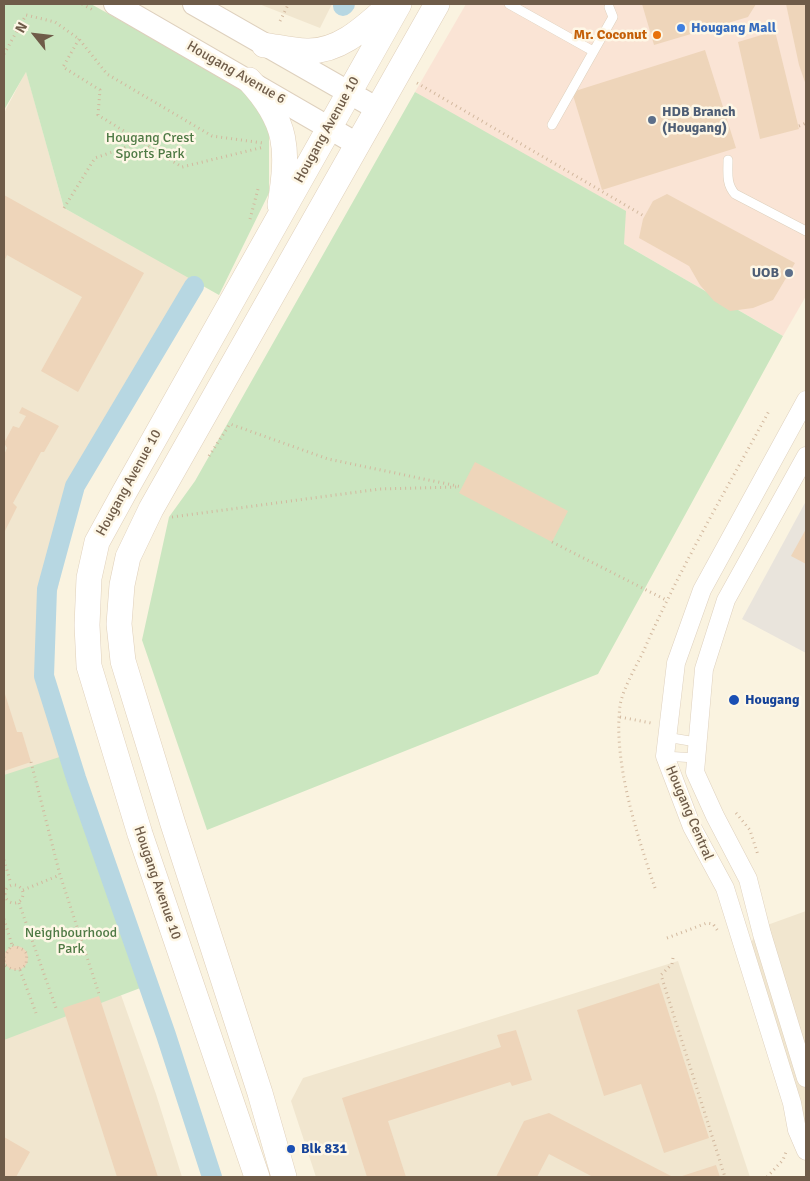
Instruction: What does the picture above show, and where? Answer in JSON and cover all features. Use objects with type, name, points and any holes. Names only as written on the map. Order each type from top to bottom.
[{"type":"main road","points":[[264,45],[308,52],[337,46],[361,31],[392,4]]},
{"type":"main road","name":"Hougang Avenue 10","points":[[257,1177],[140,834],[89,666],[87,625],[89,578],[97,542],[399,4]]},
{"type":"main road","points":[[284,1177],[260,1093],[123,661],[119,624],[122,585],[128,557],[151,509],[376,108],[437,4]]},
{"type":"main road","points":[[249,80],[271,105],[283,139],[283,186],[272,229]]},
{"type":"street","name":"Hougang Avenue 6","points":[[115,4],[249,80],[356,144]]},
{"type":"street","points":[[194,4],[376,108]]},
{"type":"street","name":"Hougang Central","points":[[806,400],[702,590],[676,663],[665,756],[692,827],[725,888],[792,1103],[797,1130],[806,1151]]},
{"type":"street","name":"Hougang Central","points":[[806,456],[726,600],[704,669],[695,772],[748,879],[762,934],[806,1078]]},
{"type":"lane","points":[[509,4],[594,51]]},
{"type":"lane","points":[[552,125],[613,17],[609,6]]},
{"type":"lane","points":[[728,160],[727,178],[735,194],[806,231]]},
{"type":"lane","points":[[666,737],[696,750]]},
{"type":"lane","points":[[665,756],[696,750]]},
{"type":"path","points":[[280,21],[288,6]]},
{"type":"path","points":[[4,54],[26,15],[55,22],[80,39],[108,74],[212,136],[267,143],[266,155]]},
{"type":"path","points":[[80,39],[63,67],[100,90],[98,114],[182,167],[267,147]]},
{"type":"path","points":[[397,71],[644,216]]},
{"type":"path","points":[[798,126],[806,123]]},
{"type":"path","points":[[64,208],[95,158],[142,142]]},
{"type":"path","points":[[247,226],[261,180]]},
{"type":"path","points":[[655,888],[637,832],[623,772],[620,747],[620,704],[666,600],[769,411]]},
{"type":"path","points":[[174,510],[169,517],[380,489],[462,487],[328,458],[230,424],[204,463]]},
{"type":"path","points":[[552,542],[666,600]]},
{"type":"path","points":[[31,762],[60,875],[99,994]]},
{"type":"path","points":[[4,860],[11,884]]},
{"type":"path","points":[[23,890],[60,875]]},
{"type":"path","points":[[11,884],[23,890]]},
{"type":"path","points":[[11,884],[6,888],[4,894],[8,900],[19,903]]},
{"type":"path","points":[[19,903],[23,898],[23,890]]},
{"type":"path","points":[[19,903],[56,1008]]},
{"type":"path","points":[[4,919],[12,945],[4,958],[5,965],[12,970],[20,970],[26,965],[27,954],[24,950],[12,945]]},
{"type":"path","points":[[668,938],[706,923],[713,924],[721,934]]},
{"type":"path","points":[[27,954],[36,951]]},
{"type":"path","points":[[673,958],[672,964],[661,974],[725,1177]]},
{"type":"path","points":[[20,970],[36,1013]]},
{"type":"path","points":[[767,1177],[783,1160],[789,1143]]},
{"type":"shaded area","points":[[259,4],[332,4],[320,28]]},
{"type":"shaded area","points":[[466,4],[806,4],[806,296],[783,336],[624,244],[415,92]]},
{"type":"shaded area","points":[[26,71],[64,208],[196,281],[81,483],[54,605],[48,667],[75,752],[115,978],[156,1094],[182,1177],[4,1177],[4,113]]},
{"type":"shaded area","points":[[806,501],[806,653],[742,619]]},
{"type":"shaded area","points":[[806,911],[806,1139],[746,952],[759,928]]},
{"type":"shaded area","points":[[678,961],[750,1177],[316,1177],[291,1101],[303,1078]]},
{"type":"green space","name":"Hougang Crest Sports Park","points":[[4,4],[91,4],[241,88],[261,106],[269,127],[269,193],[219,295],[64,208],[26,72],[4,110]]},
{"type":"green space","points":[[415,92],[626,211],[624,244],[783,336],[598,674],[207,830],[142,640],[169,517],[195,481]]},
{"type":"green space","name":"Neighbourhood Park","points":[[75,752],[156,982],[4,1040],[4,775]]},
{"type":"building","name":"Hougang Mall","points":[[642,4],[756,4],[748,17],[654,45]]},
{"type":"building","points":[[786,4],[806,4],[806,85],[799,65]]},
{"type":"building","points":[[775,31],[799,129],[760,139],[738,42]]},
{"type":"building","points":[[705,50],[736,148],[602,190],[572,92]]},
{"type":"building","points":[[667,194],[795,263],[773,300],[753,308],[730,311],[714,301],[700,285],[689,266],[639,238],[643,219],[653,201]]},
{"type":"building","points":[[4,195],[144,273],[78,392],[41,371],[82,297],[7,255],[4,262]]},
{"type":"building","points":[[22,407],[59,426],[44,452],[41,452],[13,503],[17,507],[4,533],[4,455],[7,448],[4,443],[13,426],[19,428],[26,416],[19,413]]},
{"type":"building","points":[[475,462],[568,511],[552,542],[459,493]]},
{"type":"building","points":[[806,529],[806,564],[791,556]]},
{"type":"building","points":[[4,691],[17,732],[22,732],[31,762],[4,771]]},
{"type":"building","points":[[16,946],[21,947],[27,953],[27,963],[21,969],[16,970],[11,969],[5,963],[4,958],[5,953],[11,947]]},
{"type":"building","points":[[659,983],[709,1138],[664,1153],[641,1084],[604,1096],[577,1010]]},
{"type":"building","points":[[99,996],[158,1177],[117,1177],[63,1008]]},
{"type":"building","points":[[516,1030],[532,1080],[512,1086],[510,1082],[388,1121],[406,1177],[367,1177],[342,1098],[501,1047],[497,1035]]},
{"type":"building","points":[[549,1113],[673,1177],[593,1177],[549,1154],[537,1177],[496,1177],[524,1121]]},
{"type":"building","points":[[4,1137],[30,1152],[16,1177],[4,1177]]},
{"type":"building","points":[[716,1165],[720,1177],[679,1177]]},
{"type":"waterway","points":[[194,286],[75,486],[47,589],[44,676],[76,778],[166,1035],[212,1177]]},
{"type":"place","name":"Hougang Mall","points":[[681,28]]},
{"type":"place","name":"Mr. Coconut","points":[[657,35]]},
{"type":"place","name":"HDB Branch (Hougang)","points":[[652,120]]},
{"type":"place","name":"UOB","points":[[789,273]]},
{"type":"place","name":"Hougang","points":[[734,700]]},
{"type":"place","name":"Blk 831","points":[[291,1149]]}]
